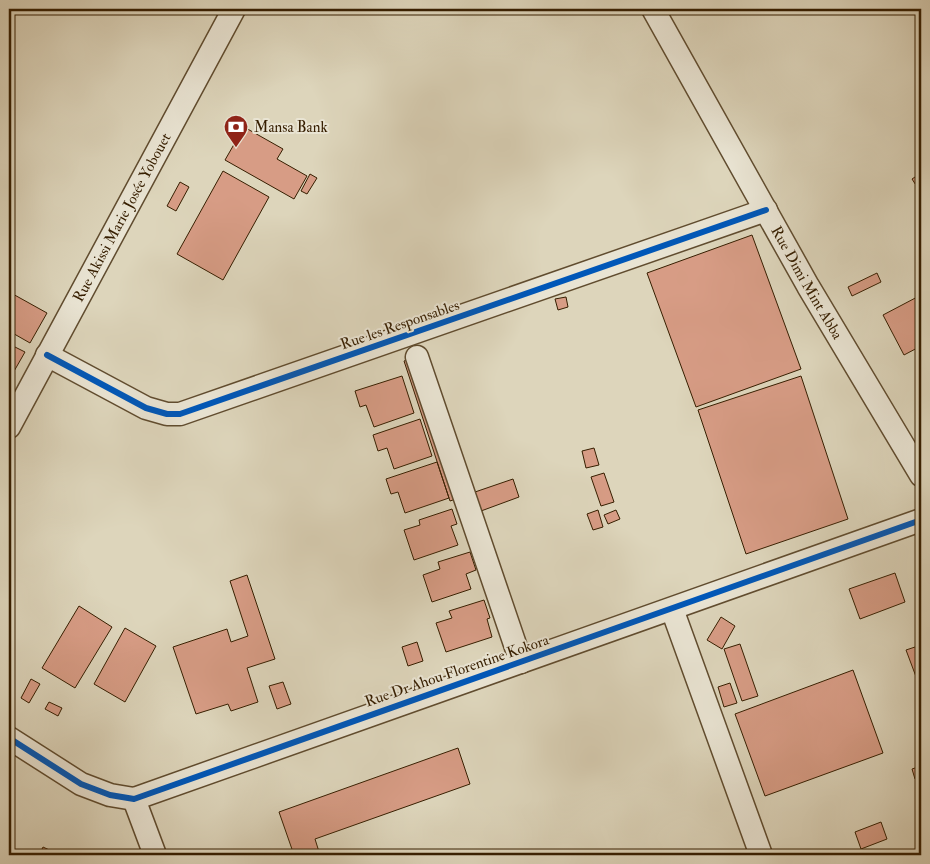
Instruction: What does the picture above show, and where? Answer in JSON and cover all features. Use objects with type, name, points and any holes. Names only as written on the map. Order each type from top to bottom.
[{"type":"street","name":"Rue Akissi Marie Josée Yobouet","points":[[9,427],[234,9]]},
{"type":"street","name":"Rue Dimi Mint Abba","points":[[653,9],[808,286],[921,475]]},
{"type":"street","name":"Rue les Responsables","points":[[47,355],[146,408],[167,414],[180,414],[766,210]]},
{"type":"street","points":[[417,357],[521,662]]},
{"type":"street","name":"Rue Dr Ahou Florentine Kokora","points":[[9,738],[81,784],[110,795],[134,799],[921,520]]},
{"type":"street","points":[[672,609],[760,855]]},
{"type":"street","points":[[134,799],[154,855]]},
{"type":"building","points":[[244,127],[283,149],[277,159],[307,176],[294,199],[225,160]]},
{"type":"building","points":[[223,171],[269,197],[223,280],[177,254]]},
{"type":"building","points":[[921,173],[921,193],[912,179]]},
{"type":"building","points":[[310,174],[317,178],[307,194],[301,191]]},
{"type":"building","points":[[180,182],[189,187],[176,211],[167,206]]},
{"type":"building","points":[[752,235],[801,369],[696,407],[647,273]]},
{"type":"building","points":[[877,273],[881,282],[852,296],[848,287]]},
{"type":"building","points":[[11,293],[47,313],[30,343],[9,331],[9,297]]},
{"type":"building","points":[[921,295],[921,346],[904,355],[883,315]]},
{"type":"building","points":[[566,297],[568,307],[558,310],[555,299]]},
{"type":"building","points":[[9,344],[25,352],[13,373],[9,371]]},
{"type":"building","points":[[412,358],[459,498],[450,501],[404,361]]},
{"type":"building","points":[[402,376],[414,413],[374,427],[366,405],[360,407],[355,391]]},
{"type":"building","points":[[801,376],[848,519],[746,554],[698,410]]},
{"type":"building","points":[[420,419],[432,456],[394,469],[387,448],[378,451],[373,435]]},
{"type":"building","points":[[594,448],[599,465],[586,468],[582,451]]},
{"type":"building","points":[[437,462],[449,498],[405,513],[398,492],[391,494],[386,479]]},
{"type":"building","points":[[604,473],[614,502],[601,506],[591,477]]},
{"type":"building","points":[[513,479],[519,497],[481,511],[475,492]]},
{"type":"building","points":[[452,509],[457,524],[451,526],[458,545],[414,560],[404,530],[420,525],[419,520]]},
{"type":"building","points":[[598,510],[603,527],[593,530],[587,514]]},
{"type":"building","points":[[616,510],[620,519],[608,524],[604,515]]},
{"type":"building","points":[[470,552],[476,570],[466,574],[471,589],[432,602],[423,575],[440,569],[438,562]]},
{"type":"building","points":[[895,573],[905,602],[860,619],[849,589]]},
{"type":"building","points":[[247,575],[275,659],[247,668],[258,702],[231,711],[228,704],[196,714],[173,647],[227,629],[231,642],[248,636],[230,581]]},
{"type":"building","points":[[484,600],[490,618],[487,619],[492,637],[446,652],[436,623],[452,618],[449,611]]},
{"type":"building","points":[[79,606],[112,627],[75,688],[42,668]]},
{"type":"building","points":[[721,617],[735,626],[722,649],[707,640]]},
{"type":"building","points":[[125,628],[156,646],[125,702],[94,684]]},
{"type":"building","points":[[417,642],[423,661],[408,666],[402,647]]},
{"type":"building","points":[[740,644],[758,696],[742,701],[724,649]]},
{"type":"building","points":[[921,645],[921,690],[906,650]]},
{"type":"building","points":[[853,670],[883,753],[765,796],[735,714]]},
{"type":"building","points":[[31,679],[40,684],[29,703],[21,698]]},
{"type":"building","points":[[283,682],[291,704],[277,709],[269,686]]},
{"type":"building","points":[[730,683],[737,703],[724,707],[718,687]]},
{"type":"building","points":[[49,702],[62,708],[58,716],[45,709]]},
{"type":"building","points":[[458,748],[470,784],[315,839],[320,855],[294,855],[279,812]]},
{"type":"building","points":[[921,766],[921,777],[915,779],[912,769]]},
{"type":"building","points":[[881,822],[887,839],[861,849],[855,832]]},
{"type":"building","points":[[43,847],[60,855],[39,855]]},
{"type":"cycle path","points":[[47,355],[146,408],[167,414],[180,414],[766,210]]},
{"type":"cycle path","points":[[9,738],[81,784],[110,795],[134,799],[921,520]]},
{"type":"place","name":"Mansa Bank","points":[[236,148]]}]
